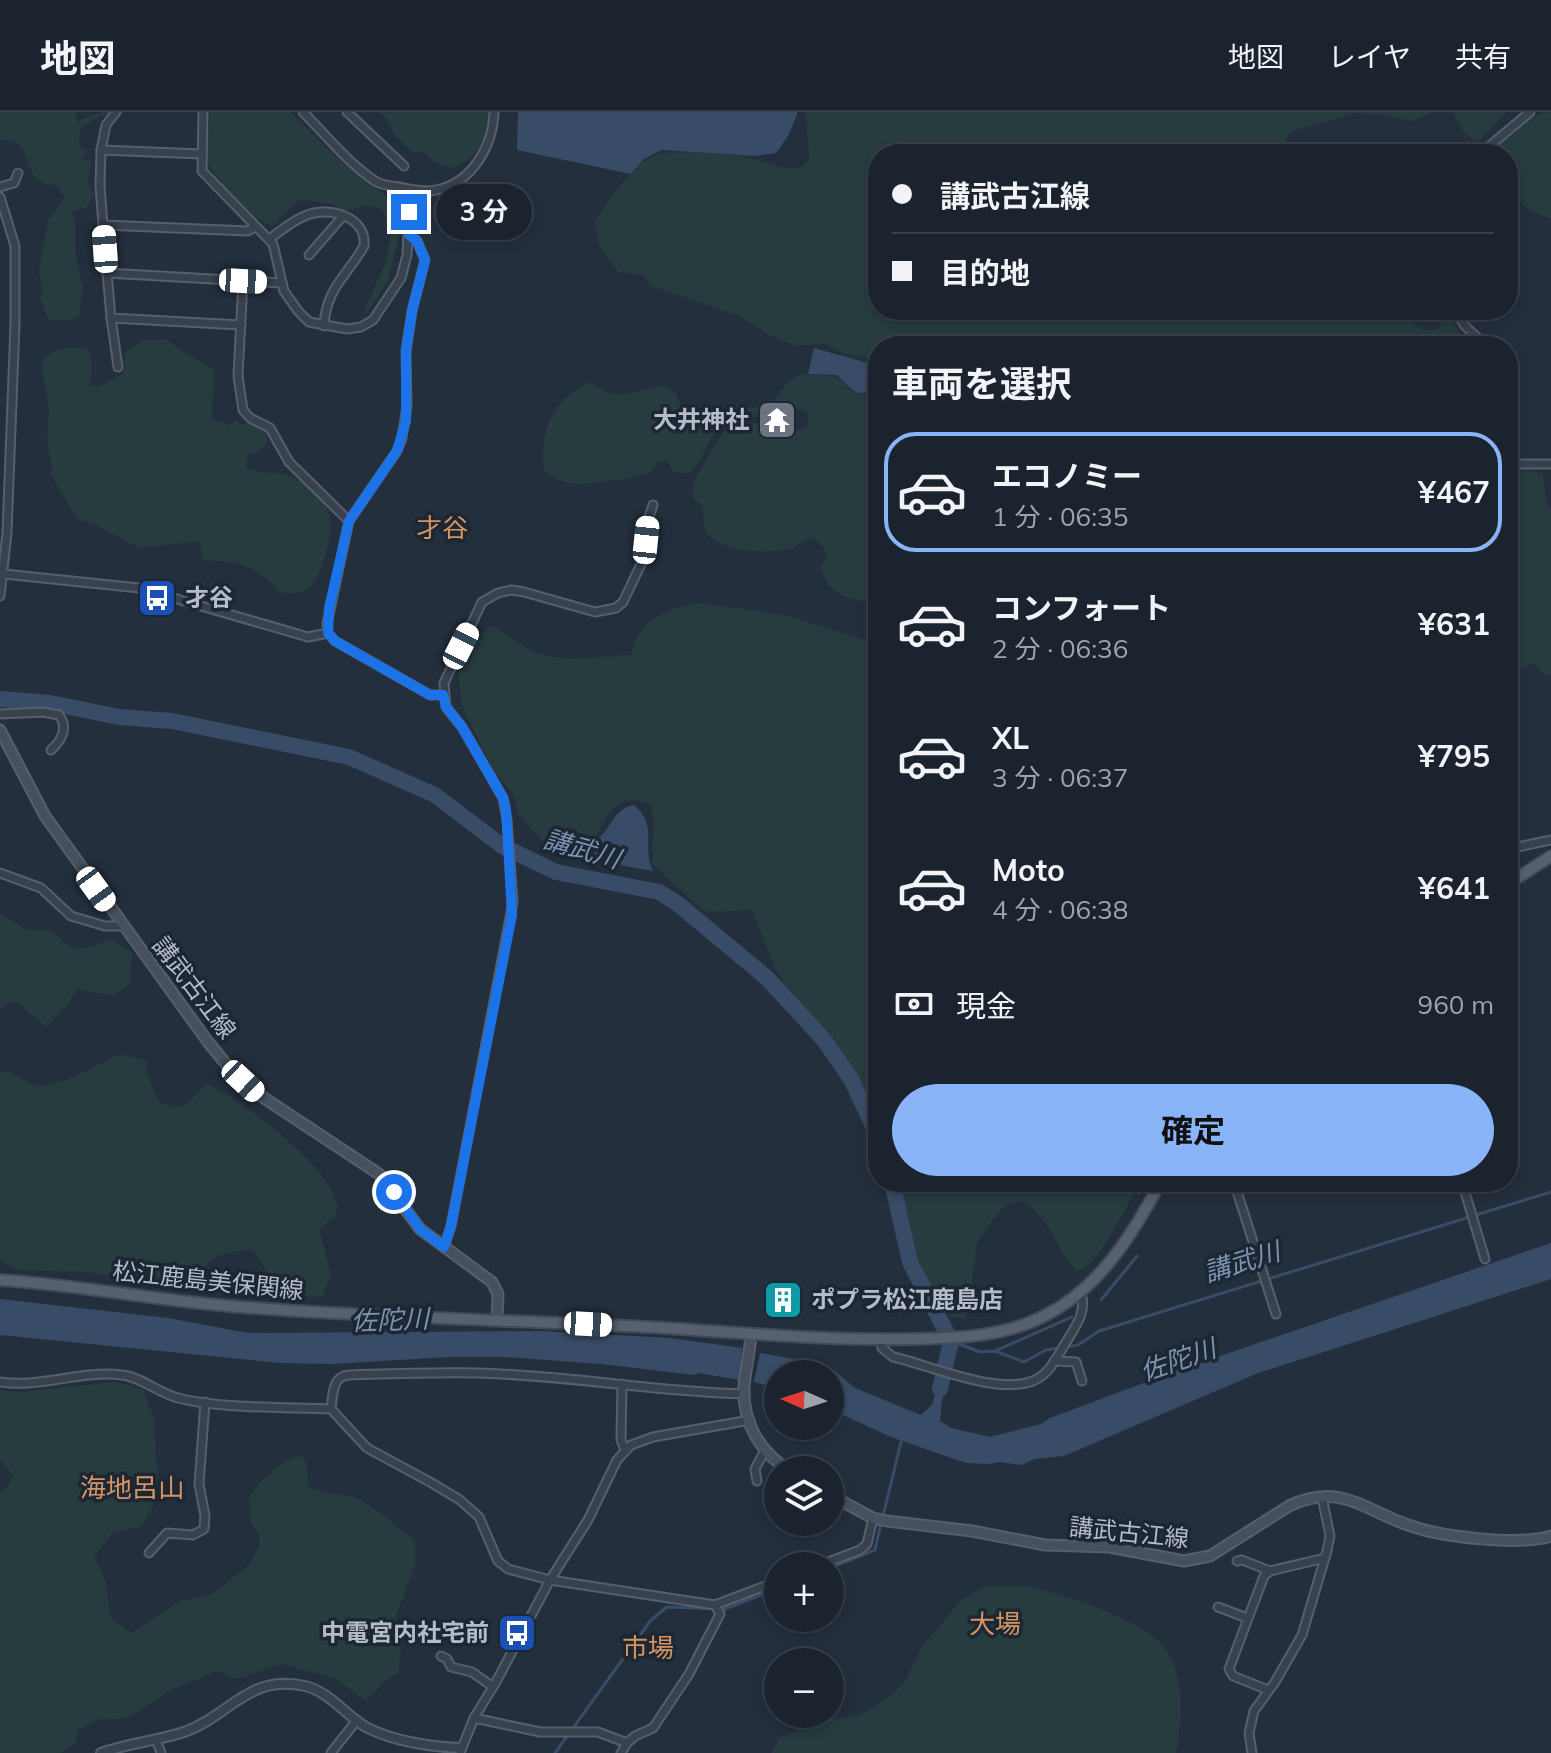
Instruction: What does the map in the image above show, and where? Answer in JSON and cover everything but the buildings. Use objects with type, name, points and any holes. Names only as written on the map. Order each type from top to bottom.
[{"type":"main road","name":"講武古江線","points":[[0,730],[45,816],[231,1070],[255,1092],[379,1174],[420,1229],[492,1282],[498,1294],[497,1320]]},
{"type":"main road","points":[[1518,877],[1551,856]]},
{"type":"main road","name":"松江鹿島美保関線","points":[[0,1280],[53,1283],[237,1307],[820,1340],[968,1337],[1032,1321],[1081,1293],[1111,1263],[1155,1192]]},
{"type":"main road","points":[[751,1334],[744,1389],[755,1438],[770,1456]]},
{"type":"main road","name":"講武古江線","points":[[844,1502],[874,1518],[887,1521],[972,1531],[1045,1545],[1109,1547],[1168,1559],[1196,1561],[1210,1556],[1289,1506],[1301,1500],[1322,1497],[1351,1500],[1412,1527],[1433,1531],[1521,1541],[1551,1536]]},
{"type":"street","points":[[116,112],[106,125],[101,150],[100,186],[118,367]]},
{"type":"street","points":[[203,112],[202,171],[269,239],[276,251],[281,283],[289,300],[304,318],[324,326],[354,329],[373,320],[401,278],[409,235],[410,190]]},
{"type":"street","points":[[347,112],[404,166]]},
{"type":"street","points":[[306,113],[350,160],[377,183],[410,190],[436,190],[469,172],[487,149],[494,112]]},
{"type":"street","points":[[1492,144],[1530,112]]},
{"type":"street","points":[[101,150],[201,154]]},
{"type":"street","points":[[0,187],[14,183],[18,173]]},
{"type":"street","points":[[0,197],[15,246],[15,324],[4,574],[0,596]]},
{"type":"street","points":[[269,239],[310,213],[326,212],[343,216],[362,228],[364,246],[332,292],[326,305],[324,326]]},
{"type":"street","points":[[309,255],[343,216]]},
{"type":"street","points":[[103,225],[248,231],[255,227]]},
{"type":"street","points":[[409,235],[417,241],[425,260],[408,338],[407,406],[402,438],[397,451],[349,521],[329,608],[328,633],[335,641],[430,695],[443,695]]},
{"type":"street","points":[[107,273],[281,283]]},
{"type":"street","points":[[243,281],[238,376],[243,410],[250,418],[270,428],[289,462],[349,521]]},
{"type":"street","points":[[111,318],[241,325]]},
{"type":"street","points":[[1461,320],[1476,336]]},
{"type":"street","points":[[1518,464],[1551,464]]},
{"type":"street","points":[[444,1247],[451,1226],[512,915],[509,841],[503,798],[462,727],[446,707],[444,683],[482,602],[498,593],[511,590],[524,592],[595,612],[616,608],[623,602],[643,560],[653,505]]},
{"type":"street","points":[[4,574],[139,588],[308,637],[328,633]]},
{"type":"street","points":[[0,714],[43,712],[59,715],[63,722],[62,739],[51,750]]},
{"type":"street","points":[[1518,847],[1551,840]]},
{"type":"street","points":[[0,873],[41,888],[71,916],[105,926],[123,926]]},
{"type":"street","points":[[1237,1192],[1276,1314]]},
{"type":"street","points":[[1465,1192],[1485,1259]]},
{"type":"street","points":[[880,1340],[887,1355],[991,1384],[1017,1385],[1042,1376],[1054,1361],[1083,1313],[1085,1305],[1081,1293]]},
{"type":"street","points":[[1054,1361],[1076,1362],[1082,1381]]},
{"type":"street","points":[[331,1409],[336,1384],[343,1375],[477,1373],[704,1393],[744,1389]]},
{"type":"street","points":[[0,1382],[19,1384],[108,1374],[126,1375],[181,1399],[331,1409],[367,1448],[460,1500],[479,1517],[502,1566],[550,1580],[717,1608],[764,1587]]},
{"type":"street","points":[[622,1384],[621,1440],[625,1450]]},
{"type":"street","points":[[149,1553],[167,1533],[193,1535],[204,1529],[206,1521],[199,1484],[205,1402]]},
{"type":"street","points":[[101,1753],[199,1726],[254,1689],[271,1684],[308,1687],[325,1694],[357,1720],[380,1733],[460,1750],[474,1718],[625,1450],[638,1441],[653,1437],[750,1420]]},
{"type":"street","points":[[757,1481],[755,1469],[764,1452]]},
{"type":"street","points":[[1252,1753],[1250,1722],[1254,1711],[1302,1635],[1325,1558],[1330,1536],[1322,1497]]},
{"type":"street","points":[[844,1556],[867,1544],[874,1518]]},
{"type":"street","points":[[1268,1690],[1229,1672],[1264,1576],[1270,1571],[1325,1558]]},
{"type":"street","points":[[1237,1561],[1242,1560],[1270,1571]]},
{"type":"street","points":[[1218,1607],[1247,1618]]},
{"type":"street","points":[[621,1753],[635,1736],[653,1728],[672,1702],[720,1614],[717,1608]]},
{"type":"street","points":[[441,1656],[447,1659],[451,1667],[472,1672],[493,1687]]},
{"type":"street","points":[[474,1718],[540,1732],[598,1732],[627,1743]]},
{"type":"street","points":[[331,1753],[357,1720]]},
{"type":"street","points":[[156,1739],[161,1753]]},
{"type":"green space","points":[[0,112],[74,112],[79,124],[82,119],[111,112],[82,126],[79,133],[80,147],[91,153],[84,154],[83,159],[91,162],[88,184],[95,194],[86,208],[72,212],[75,252],[83,287],[79,316],[76,318],[48,319],[40,299],[43,292],[39,273],[48,220],[65,198],[55,184],[49,186],[34,176],[20,145],[9,140],[0,141]]},
{"type":"green space","points":[[210,112],[291,112],[348,167],[386,196],[389,208],[400,214],[403,220],[388,280],[367,313],[364,314],[364,311],[385,263],[391,235],[383,210],[368,205],[346,211],[333,204],[300,200],[279,218],[278,223],[273,226],[264,222],[237,201],[206,161]]},
{"type":"green space","points":[[380,112],[489,112],[480,146],[469,159],[452,168],[434,162],[425,153],[412,152],[394,134]]},
{"type":"green space","points":[[806,112],[1435,112],[1412,121],[1355,113],[1290,132],[1284,144],[868,144],[868,320],[1410,320],[1422,329],[1433,330],[1439,328],[1443,320],[1452,320],[1459,331],[1458,336],[868,336],[868,359],[824,344],[796,346],[739,316],[651,286],[643,275],[618,272],[599,246],[595,221],[615,191],[645,160],[660,153],[740,156],[785,168],[802,167],[809,160]]},
{"type":"green space","points":[[1444,112],[1506,112],[1479,141],[1466,134],[1454,113]]},
{"type":"green space","points":[[1551,112],[1551,219],[1530,210],[1518,200],[1518,144],[1498,144],[1526,121]]},
{"type":"green space","points":[[166,339],[213,369],[214,420],[229,425],[237,420],[242,426],[250,421],[260,422],[264,428],[267,443],[261,450],[248,455],[246,468],[294,478],[326,506],[330,525],[327,549],[320,572],[306,590],[279,592],[251,568],[203,559],[200,541],[139,548],[98,526],[77,519],[50,473],[52,467],[47,441],[49,410],[41,360],[64,348],[90,350],[90,385],[98,387],[123,374],[126,351],[143,340]]},
{"type":"green space","points":[[804,374],[828,375],[838,378],[853,392],[868,394],[868,602],[841,595],[828,584],[821,566],[825,549],[811,538],[794,547],[774,551],[747,550],[721,544],[706,531],[703,507],[694,499],[692,490],[697,475],[723,432],[738,424],[760,423],[769,429],[798,431],[806,427],[809,417],[806,411],[789,406],[724,426],[712,437],[696,465],[687,474],[672,471],[668,461],[658,462],[644,475],[595,483],[567,483],[544,471],[543,444],[551,419],[566,398],[589,383],[618,395],[656,387],[668,388],[688,412],[702,415],[737,404],[755,408],[764,406],[796,377]]},
{"type":"green space","points":[[1518,470],[1543,473],[1546,504],[1551,508],[1551,675],[1546,676],[1533,663],[1518,673]]},
{"type":"green space","points":[[700,603],[786,615],[868,641],[868,1097],[821,1027],[790,996],[775,968],[752,910],[705,912],[653,865],[651,805],[626,801],[617,805],[586,854],[543,841],[518,814],[513,794],[493,770],[462,706],[458,675],[462,655],[485,629],[496,626],[530,649],[559,658],[631,655],[635,642],[648,624],[676,608]]},
{"type":"green space","points":[[0,913],[27,930],[53,931],[72,947],[93,946],[110,939],[133,953],[131,984],[113,996],[77,989],[68,1004],[46,1027],[17,1002],[7,1003],[0,1009]]},
{"type":"green space","points":[[120,1054],[147,1061],[146,1073],[159,1101],[173,1108],[186,1104],[207,1084],[261,1119],[319,1172],[331,1189],[337,1206],[336,1216],[319,1229],[331,1274],[323,1296],[283,1298],[253,1250],[224,1254],[213,1259],[202,1270],[187,1269],[174,1287],[86,1272],[18,1270],[0,1260],[0,1071],[10,1072],[36,1085],[45,1085],[67,1079]]},
{"type":"green space","points":[[901,1192],[1135,1192],[1104,1246],[1086,1267],[1077,1271],[1032,1208],[1022,1201],[1006,1205],[977,1243],[965,1319],[951,1317],[939,1301],[911,1236]]},
{"type":"green space","points":[[116,1382],[143,1390],[154,1418],[161,1492],[141,1527],[113,1532],[94,1557],[106,1581],[110,1616],[130,1634],[180,1601],[212,1594],[249,1565],[259,1546],[259,1534],[251,1523],[249,1497],[262,1480],[283,1463],[300,1455],[306,1462],[309,1487],[364,1502],[415,1540],[415,1566],[396,1615],[401,1642],[399,1673],[386,1680],[366,1701],[334,1678],[281,1664],[237,1679],[217,1671],[170,1691],[129,1716],[102,1718],[78,1730],[76,1744],[60,1753],[0,1753],[0,1491],[7,1488],[13,1476],[0,1459],[0,1390],[19,1392]]},
{"type":"green space","points":[[986,1586],[1029,1587],[1100,1609],[1153,1636],[1171,1658],[1179,1684],[1181,1711],[1176,1753],[771,1753],[779,1738],[805,1728],[844,1728],[844,1717],[858,1716],[886,1699],[904,1683],[921,1648],[961,1600]]},
{"type":"water","points":[[518,112],[797,112],[797,115],[776,153],[755,156],[661,150],[644,159],[631,174],[517,150]]},
{"type":"water","points":[[814,348],[868,363],[868,392],[856,392],[837,375],[808,374]]},
{"type":"water","points":[[634,805],[646,821],[648,854],[653,871],[593,860],[596,847],[601,844],[599,838],[617,814]]},
{"type":"water","points":[[1551,1243],[1551,1279],[1258,1373],[1064,1456],[1034,1459],[1022,1465],[966,1463],[891,1437],[844,1415],[844,1379],[855,1388],[921,1415],[932,1405],[940,1376],[949,1378],[940,1421],[951,1428],[990,1437],[1041,1424],[1173,1372]]},
{"type":"water","points":[[0,1299],[168,1318],[248,1333],[541,1331],[670,1338],[742,1348],[740,1380],[698,1373],[504,1357],[280,1363],[0,1335]]},
{"type":"water","points":[[760,1353],[795,1360],[764,1360],[764,1384],[754,1382]]},
{"type":"waterway","name":"講武川","points":[[0,699],[50,703],[119,717],[172,721],[349,757],[435,795],[502,846],[556,872],[659,892],[678,904],[767,978],[824,1040],[851,1079],[868,1115]]},
{"type":"waterway","name":"講武川","points":[[894,1192],[910,1262],[951,1341],[940,1389]]},
{"type":"waterway","name":"講武川","points":[[951,1341],[980,1352],[995,1351],[1024,1362],[1046,1350],[1078,1345],[1099,1331],[1551,1192]]},
{"type":"waterway","points":[[1101,1300],[1137,1256]]},
{"type":"waterway","points":[[995,1351],[1072,1317]]},
{"type":"waterway","points":[[883,1516],[902,1438]]},
{"type":"waterway","points":[[844,1562],[875,1550],[881,1523]]},
{"type":"waterway","points":[[555,1753],[651,1620],[667,1607],[725,1609],[764,1594]]},
{"type":"place","name":"大井神社","points":[[777,420]]},
{"type":"place","name":"才谷","points":[[157,598]]},
{"type":"place","name":"ポプラ松江鹿島店","points":[[783,1300]]},
{"type":"place","name":"中電宮内社宅前","points":[[517,1633]]},
{"type":"district","name":"才谷","points":[[442,528]]},
{"type":"district","name":"海地呂山","points":[[132,1488]]},
{"type":"district","name":"大場","points":[[995,1624]]},
{"type":"district","name":"市場","points":[[648,1648]]},
{"type":"route","points":[[394,1192],[420,1229],[444,1247],[451,1226],[513,902],[503,798],[462,727],[446,707],[443,695],[430,695],[354,649],[335,641],[328,633],[329,608],[349,521],[397,451],[406,421],[406,351],[425,260],[417,241],[409,235],[409,212]]},
{"type":"water label","name":"佐陀川","points":[[390,1320]]},
{"type":"water label","name":"佐陀川","points":[[1178,1360]]}]
